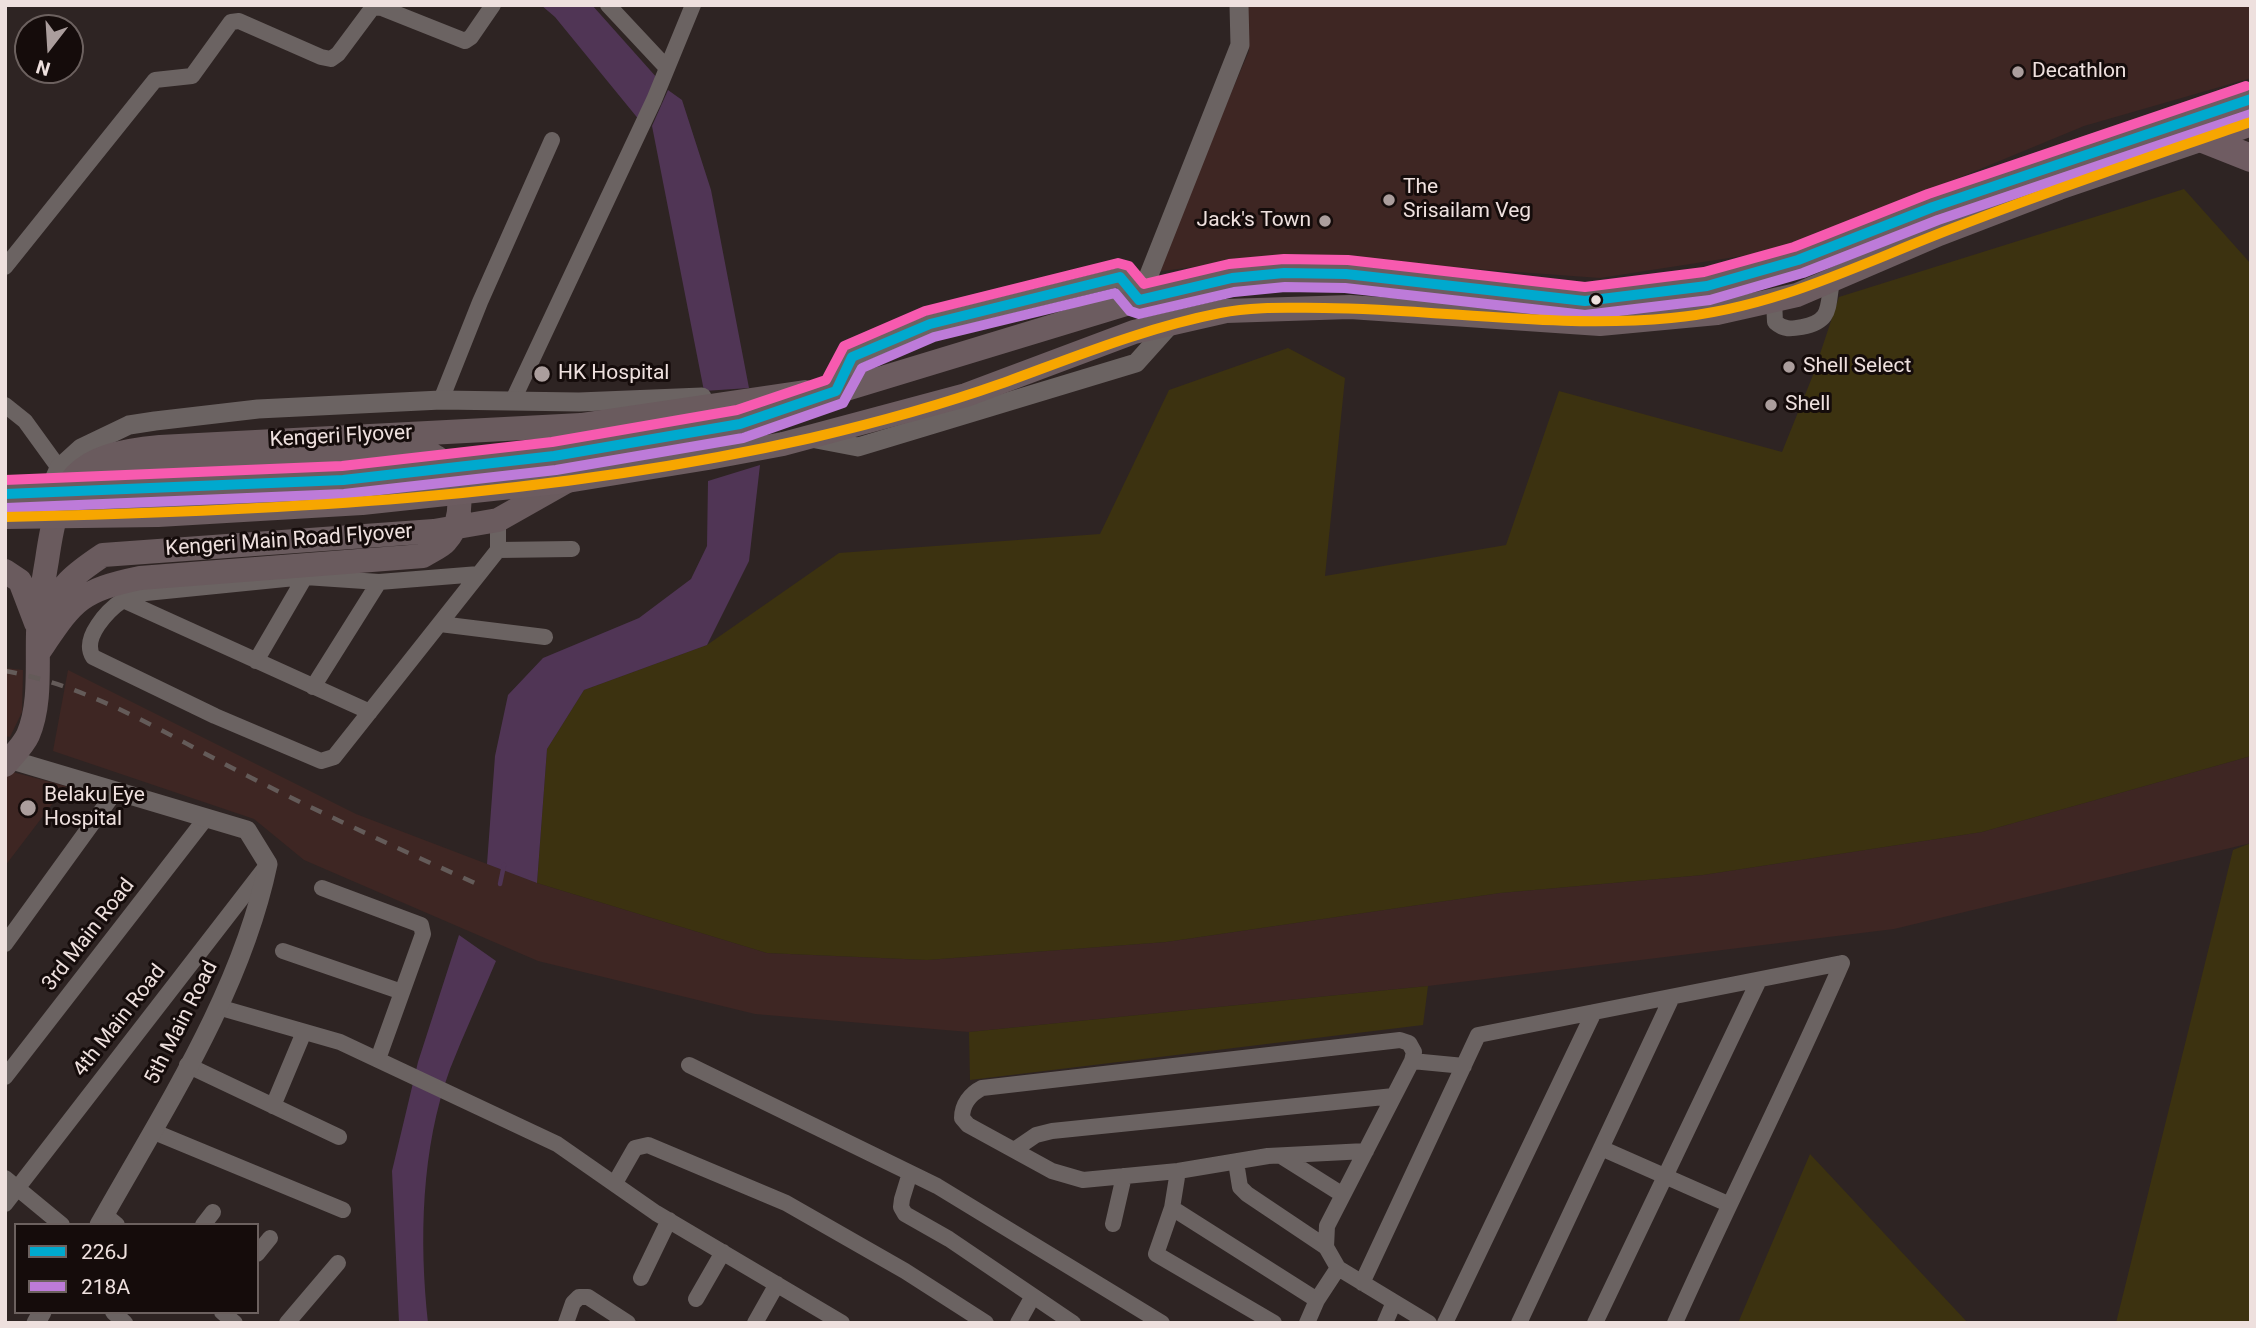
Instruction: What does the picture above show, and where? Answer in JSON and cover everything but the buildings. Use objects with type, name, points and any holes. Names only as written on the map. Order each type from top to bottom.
[{"type":"highway","points":[[5,517],[158,515],[362,503],[567,481],[708,458],[809,438],[966,395],[1134,332],[1226,311],[1350,307],[1600,324],[1717,313],[1785,298],[1832,281],[1939,234],[2201,129],[2251,99]]},
{"type":"highway","points":[[5,494],[343,480],[577,453],[710,430],[739,410],[836,391],[1139,300],[1232,278],[1284,273],[1346,274],[1586,301],[1707,286],[1798,260],[1933,207],[2201,129],[2251,122]]},
{"type":"highway","points":[[2201,129],[2251,158]]},
{"type":"highway","points":[[1785,298],[1798,260]]},
{"type":"main road","name":"Kengeri Flyover","points":[[60,491],[130,473],[410,449],[436,456],[450,471],[461,504],[457,522],[446,542],[423,556],[155,577],[51,593],[51,531],[56,505],[72,478],[101,457],[122,451],[581,425],[739,410]]},
{"type":"main road","name":"Kengeri Main Road Flyover","points":[[7,761],[27,736],[32,719],[38,651],[51,593],[103,555],[434,531],[498,520],[567,481]]},
{"type":"main road","points":[[5,571],[20,581],[51,593]]},
{"type":"street","points":[[5,267],[155,80],[192,76],[231,22],[239,21],[331,59],[338,54],[373,6],[465,41],[493,5]]},
{"type":"street","points":[[608,5],[666,67]]},
{"type":"street","points":[[513,400],[646,119],[693,5]]},
{"type":"street","points":[[836,391],[852,357],[930,324],[1120,277],[1139,300],[1241,45],[1239,5]]},
{"type":"street","points":[[442,400],[480,302],[552,140]]},
{"type":"street","points":[[1785,298],[1775,323],[1790,330],[1819,324],[1826,316],[1832,281]]},
{"type":"street","points":[[59,468],[81,448],[129,425],[258,409],[442,400],[579,402],[722,397],[739,410]]},
{"type":"street","points":[[5,405],[25,421],[59,468],[60,491]]},
{"type":"street","points":[[479,574],[379,582],[305,577],[136,594],[111,608],[89,641],[88,650],[93,657],[215,716],[321,761],[334,757],[440,624],[498,550],[498,520]]},
{"type":"street","points":[[498,550],[572,549]]},
{"type":"street","points":[[256,661],[305,577]]},
{"type":"street","points":[[313,687],[379,582]]},
{"type":"street","points":[[123,600],[370,712]]},
{"type":"street","points":[[440,624],[544,637]]},
{"type":"street","points":[[7,761],[247,830],[268,864]]},
{"type":"street","points":[[5,944],[115,792]]},
{"type":"street","name":"3rd Main Road","points":[[5,1077],[206,818]]},
{"type":"street","name":"5th Main Road","points":[[107,1222],[218,1007],[258,909],[268,864]]},
{"type":"street","name":"4th Main Road","points":[[5,1204],[11,1183],[268,864]]},
{"type":"street","points":[[322,888],[421,925],[423,934],[378,1059]]},
{"type":"street","points":[[283,951],[402,992]]},
{"type":"street","points":[[1362,1283],[1478,1035],[1842,963],[1799,1062],[1728,1204],[1675,1323]]},
{"type":"street","points":[[1595,1323],[1759,980]]},
{"type":"street","points":[[1519,1323],[1672,997]]},
{"type":"street","points":[[218,1007],[340,1042],[557,1144],[669,1220],[777,1284],[819,1317],[842,1323]]},
{"type":"street","points":[[1445,1323],[1594,1012]]},
{"type":"street","points":[[273,1106],[304,1031]]},
{"type":"street","points":[[1326,1247],[1327,1226],[1366,1151],[1412,1061],[1413,1052],[1409,1043],[1400,1040],[982,1088],[973,1093],[962,1110],[962,1118],[968,1125],[1068,1177],[1083,1180],[1178,1171],[1281,1156],[1366,1151]]},
{"type":"street","points":[[1412,1061],[1464,1066]]},
{"type":"street","points":[[690,1065],[910,1173],[1096,1280],[1162,1323]]},
{"type":"street","points":[[187,1066],[339,1137]]},
{"type":"street","points":[[1014,1150],[1036,1135],[1052,1131],[1394,1096]]},
{"type":"street","points":[[152,1131],[343,1210]]},
{"type":"street","points":[[615,1183],[635,1148],[648,1145],[786,1203],[905,1271],[985,1323]]},
{"type":"street","points":[[1601,1148],[1728,1204]]},
{"type":"street","points":[[1281,1156],[1343,1195]]},
{"type":"street","points":[[1236,1162],[1237,1178],[1247,1194],[1326,1247],[1338,1268],[1429,1323]]},
{"type":"street","points":[[1178,1171],[1172,1208],[1156,1254],[1274,1323]]},
{"type":"street","points":[[910,1173],[901,1207],[905,1214],[1073,1323]]},
{"type":"street","points":[[1113,1224],[1124,1176]]},
{"type":"street","points":[[11,1183],[60,1223]]},
{"type":"street","points":[[1172,1208],[1317,1300]]},
{"type":"street","points":[[641,1278],[669,1220]]},
{"type":"street","points":[[259,1252],[270,1238]]},
{"type":"street","points":[[696,1299],[723,1252]]},
{"type":"street","points":[[288,1323],[338,1263]]},
{"type":"street","points":[[1307,1323],[1317,1300],[1338,1268]]},
{"type":"street","points":[[755,1323],[777,1284]]},
{"type":"street","points":[[1018,1323],[1033,1296]]},
{"type":"street","points":[[565,1323],[573,1303],[579,1297],[588,1297],[628,1323]]},
{"type":"street","points":[[1385,1323],[1394,1302]]},
{"type":"shaded area","points":[[541,5],[592,5],[658,79],[640,121],[555,17]]},
{"type":"shaded area","points":[[1245,5],[2251,5],[2251,78],[2084,126],[1787,249],[1600,278],[1284,255],[1155,272],[1249,51]]},
{"type":"shaded area","points":[[668,90],[682,100],[711,190],[749,388],[704,391],[652,126]]},
{"type":"shaded area","points":[[2184,189],[2251,264],[2251,756],[1982,832],[1703,875],[1500,893],[1166,942],[927,960],[767,953],[537,883],[547,749],[584,690],[707,645],[839,553],[1100,534],[1169,390],[1288,348],[1345,378],[1325,576],[1506,545],[1559,391],[1782,452],[1813,375],[1839,297]]},
{"type":"shaded area","points":[[760,465],[749,561],[707,645],[584,690],[547,749],[537,883],[487,864],[495,756],[508,695],[543,658],[639,618],[691,579],[707,546],[708,481]]},
{"type":"shaded area","points":[[5,668],[23,670],[22,712],[10,737],[5,736]]},
{"type":"shaded area","points":[[68,670],[356,814],[537,883],[767,953],[927,960],[1166,942],[1500,893],[1703,875],[1982,832],[2251,756],[2251,843],[1894,929],[1428,986],[969,1032],[755,1014],[538,961],[304,860],[254,819],[53,751]]},
{"type":"shaded area","points":[[5,770],[66,786],[5,866]]},
{"type":"shaded area","points":[[2251,843],[2251,1323],[2116,1323],[2233,850]]},
{"type":"shaded area","points":[[459,935],[496,961],[450,1069],[433,1130],[423,1227],[428,1323],[399,1323],[392,1171],[418,1062]]},
{"type":"shaded area","points":[[1428,986],[1423,1025],[970,1080],[969,1032]]},
{"type":"shaded area","points":[[1810,1154],[1968,1323],[1738,1323]]},
{"type":"waterway","points":[[500,884],[504,865]]},
{"type":"railway","points":[[5,671],[67,688],[126,712],[299,801],[477,884]]},
{"type":"transit line","points":[[5,480],[342,466],[552,442],[737,410],[826,380],[844,346],[925,311],[1118,263],[1129,266],[1144,284],[1229,264],[1284,259],[1348,260],[1585,287],[1704,272],[1794,247],[1928,194],[2246,86]]},
{"type":"transit line","name":"226J","points":[[5,494],[343,480],[554,456],[740,424],[836,391],[852,357],[930,324],[1120,277],[1139,300],[1232,278],[1284,273],[1346,274],[1585,301],[1707,286],[1798,260],[1933,207],[2251,99]]},
{"type":"transit line","name":"218A","points":[[6,508],[344,494],[556,470],[743,438],[843,403],[862,368],[934,337],[1115,293],[1130,311],[1139,314],[1234,292],[1285,287],[1345,288],[1585,315],[1710,300],[1803,273],[1938,220],[2251,114]]},
{"type":"transit line","points":[[5,517],[309,505],[511,488],[611,475],[811,438],[906,414],[977,392],[1136,335],[1192,319],[1246,309],[1367,309],[1584,321],[1628,321],[1710,313],[1747,305],[1817,283],[2029,199],[2251,122]]},
{"type":"place","name":"Decathlon","points":[[2018,72]]},
{"type":"place","name":"The Srisailam Veg","points":[[1389,200]]},
{"type":"place","name":"Jack's Town","points":[[1325,221]]},
{"type":"place","name":"Shell Select","points":[[1789,367]]},
{"type":"place","name":"HK Hospital","points":[[542,374]]},
{"type":"place","name":"Shell","points":[[1771,405]]},
{"type":"place","name":"Belaku Eye Hospital","points":[[28,808]]}]
